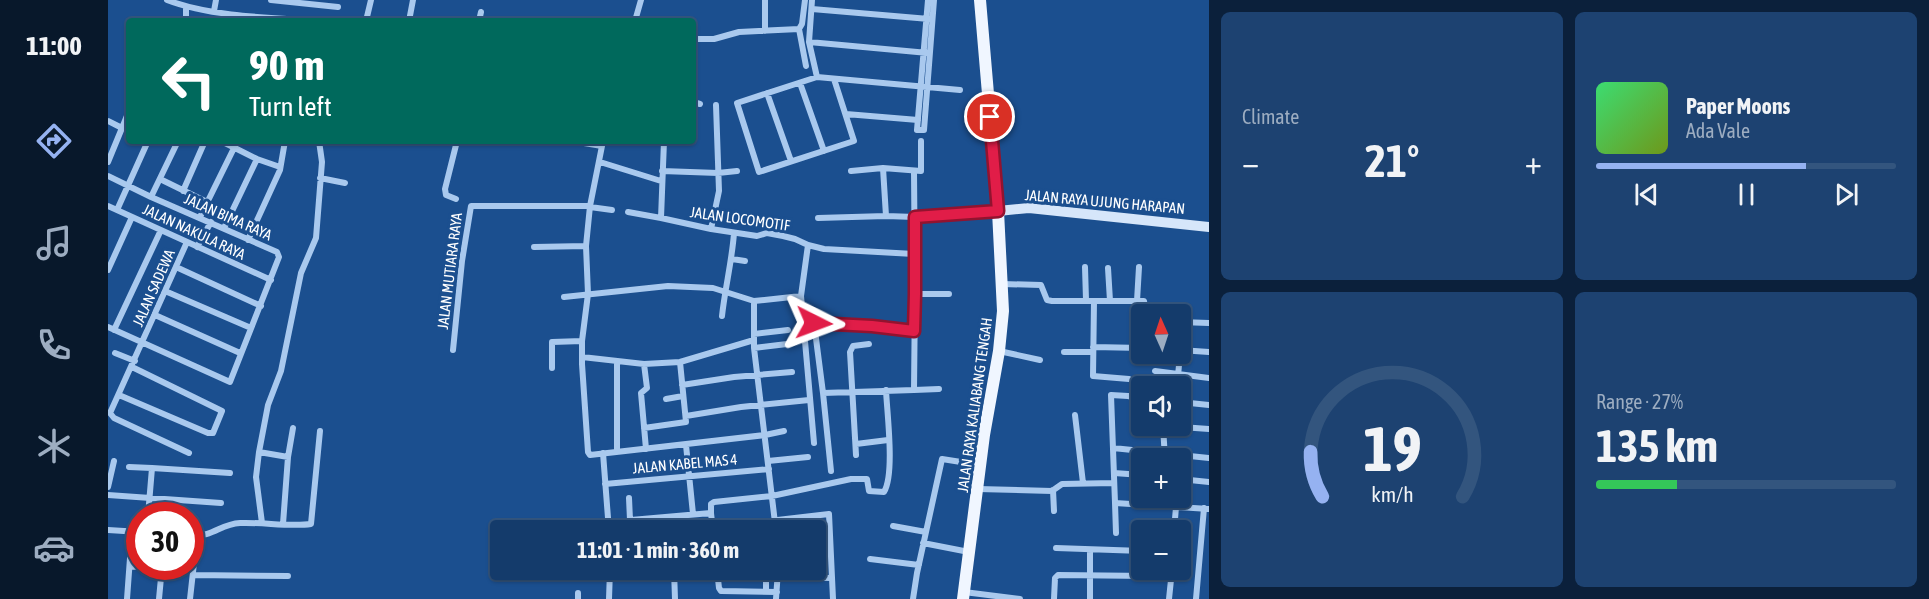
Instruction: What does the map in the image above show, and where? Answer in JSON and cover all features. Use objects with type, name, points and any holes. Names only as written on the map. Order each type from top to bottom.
[{"type":"main road","name":"JALAN RAYA KALIABANG TENGAH","points":[[964,595],[984,435],[999,351],[1003,311],[998,211],[980,0]]},
{"type":"street","points":[[167,0],[186,8],[276,18]]},
{"type":"street","points":[[214,11],[216,0]]},
{"type":"street","points":[[271,0],[338,7]]},
{"type":"street","points":[[367,18],[371,0]]},
{"type":"street","points":[[410,18],[413,0]]},
{"type":"street","points":[[636,18],[641,0]]},
{"type":"street","points":[[765,0],[765,31]]},
{"type":"street","points":[[805,0],[802,24],[799,29],[806,66]]},
{"type":"street","points":[[812,0],[809,42],[817,77]]},
{"type":"street","points":[[928,0],[930,20]]},
{"type":"street","points":[[925,87],[917,130],[924,130],[930,20],[934,0]]},
{"type":"street","points":[[186,8],[186,18]]},
{"type":"street","points":[[812,9],[930,20]]},
{"type":"street","points":[[480,18],[481,12]]},
{"type":"street","points":[[696,39],[714,39],[733,33],[799,29]]},
{"type":"street","points":[[809,42],[928,53]]},
{"type":"street","points":[[834,79],[854,141],[759,172],[737,103],[817,77],[960,90]]},
{"type":"street","points":[[800,83],[824,151]]},
{"type":"street","points":[[767,93],[791,161]]},
{"type":"street","points":[[711,229],[719,191],[716,105]]},
{"type":"street","points":[[846,114],[918,120]]},
{"type":"street","points":[[108,162],[126,120]]},
{"type":"street","points":[[108,121],[123,128]]},
{"type":"street","points":[[851,171],[884,168],[919,171],[921,169],[921,141]]},
{"type":"street","points":[[117,210],[147,144]]},
{"type":"street","points":[[151,197],[177,144]]},
{"type":"street","points":[[183,191],[204,144]]},
{"type":"street","points":[[227,144],[279,167]]},
{"type":"street","points":[[248,240],[280,170],[284,144]]},
{"type":"street","points":[[261,521],[256,477],[258,452],[268,405],[281,371],[301,273],[316,238],[322,162],[319,144]]},
{"type":"street","points":[[456,144],[445,189],[446,195],[456,199]]},
{"type":"street","points":[[602,144],[590,206],[586,246],[588,294],[582,357],[588,452],[590,455],[686,445],[784,431]]},
{"type":"street","points":[[661,218],[664,144]]},
{"type":"street","points":[[200,217],[234,148]]},
{"type":"street","points":[[224,228],[257,159]]},
{"type":"street","points":[[600,162],[661,181]]},
{"type":"street","points":[[884,168],[885,216]]},
{"type":"street","points":[[662,171],[718,173],[737,171]]},
{"type":"street","points":[[914,171],[914,390]]},
{"type":"street","name":"JALAN BIMA RAYA","points":[[108,176],[279,254],[231,381],[227,382],[143,343]]},
{"type":"street","points":[[320,178],[345,183]]},
{"type":"street","points":[[160,179],[207,202]]},
{"type":"street","name":"JALAN NAKULA RAYA","points":[[108,206],[271,280]]},
{"type":"street","name":"JALAN MUTIARA RAYA","points":[[453,350],[462,261],[471,206],[590,206]]},
{"type":"street","points":[[590,206],[612,210]]},
{"type":"street","name":"JALAN RAYA UJUNG HARAPAN","points":[[998,211],[1029,208],[1209,227]]},
{"type":"street","points":[[818,218],[915,217],[998,211]]},
{"type":"street","name":"JALAN LOCOMOTIF","points":[[628,212],[711,229],[757,236],[766,233],[783,236],[824,249],[914,254]]},
{"type":"street","points":[[108,270],[132,217]]},
{"type":"street","points":[[197,247],[211,222]]},
{"type":"street","points":[[143,343],[111,329],[161,230]]},
{"type":"street","points":[[722,316],[732,259],[734,232]]},
{"type":"street","name":"JALAN SADEWA","points":[[111,416],[187,242]]},
{"type":"street","points":[[808,245],[801,296],[814,443]]},
{"type":"street","points":[[534,247],[586,246]]},
{"type":"street","points":[[732,259],[745,261]]},
{"type":"street","points":[[176,267],[261,306]]},
{"type":"street","points":[[1085,267],[1086,300]]},
{"type":"street","points":[[1137,301],[1139,267]]},
{"type":"street","points":[[1108,268],[1110,301]]},
{"type":"street","points":[[1002,284],[1041,285],[1047,300],[1052,301],[1137,301],[1145,302],[1145,304]]},
{"type":"street","points":[[564,297],[668,285],[725,291],[754,301],[801,296]]},
{"type":"street","points":[[165,291],[251,328]]},
{"type":"street","points":[[915,294],[949,294]]},
{"type":"street","points":[[754,301],[754,348],[776,520]]},
{"type":"street","points":[[1094,301],[1092,375],[1094,378],[1129,379]]},
{"type":"street","points":[[155,315],[240,353]]},
{"type":"street","points":[[802,321],[914,331]]},
{"type":"street","points":[[1191,322],[1209,323]]},
{"type":"street","points":[[814,323],[831,471]]},
{"type":"street","points":[[582,357],[644,364],[680,362],[754,337],[788,330]]},
{"type":"street","points":[[552,368],[552,342],[582,341]]},
{"type":"street","points":[[754,348],[787,344]]},
{"type":"street","points":[[856,455],[851,350],[853,346],[869,344]]},
{"type":"street","points":[[1064,352],[1131,349]]},
{"type":"street","points":[[999,351],[1040,360]]},
{"type":"street","points":[[1191,352],[1209,352]]},
{"type":"street","points":[[115,353],[222,411],[213,433],[210,433],[119,395]]},
{"type":"street","points":[[616,362],[617,452]]},
{"type":"street","points":[[644,428],[684,423],[686,416],[680,362]]},
{"type":"street","points":[[644,364],[647,388],[641,393],[646,449]]},
{"type":"street","points":[[1178,375],[1179,364]]},
{"type":"street","points":[[1155,371],[1209,378]]},
{"type":"street","points":[[682,385],[734,377],[792,372]]},
{"type":"street","points":[[823,393],[853,390],[939,389]]},
{"type":"street","points":[[712,520],[711,504],[714,502],[772,496],[851,479],[865,478],[868,481],[870,492],[884,492],[888,482],[890,459],[886,390]]},
{"type":"street","points":[[666,399],[683,396]]},
{"type":"street","points":[[1116,533],[1111,396],[1131,397]]},
{"type":"street","points":[[686,416],[762,404],[809,400]]},
{"type":"street","points":[[1191,403],[1209,405]]},
{"type":"street","points":[[1075,415],[1083,483]]},
{"type":"street","points":[[111,416],[189,453]]},
{"type":"street","points":[[283,524],[288,457],[293,428]]},
{"type":"street","points":[[1191,428],[1209,429]]},
{"type":"street","points":[[204,535],[212,534],[238,523],[261,521],[311,524],[320,430]]},
{"type":"street","points":[[855,444],[888,440]]},
{"type":"street","points":[[686,445],[693,514]]},
{"type":"street","points":[[1113,448],[1131,451]]},
{"type":"street","points":[[258,452],[288,457]]},
{"type":"street","points":[[603,453],[608,520]]},
{"type":"street","name":"JALAN KABEL MAS 4","points":[[605,484],[688,476],[808,457]]},
{"type":"street","points":[[1191,457],[1209,458]]},
{"type":"street","points":[[913,599],[918,565],[942,459],[980,465]]},
{"type":"street","points":[[108,487],[114,461]]},
{"type":"street","points":[[129,467],[230,473]]},
{"type":"street","points":[[149,502],[152,468]]},
{"type":"street","points":[[1114,473],[1131,474]]},
{"type":"street","points":[[1191,480],[1209,482]]},
{"type":"street","points":[[978,489],[1053,490],[1062,484],[1114,483]]},
{"type":"street","points":[[1053,490],[1054,511]]},
{"type":"street","points":[[108,495],[222,503]]},
{"type":"street","points":[[629,498],[630,520],[711,513]]},
{"type":"street","points":[[1115,503],[1131,504]]},
{"type":"street","points":[[1191,508],[1206,509],[1196,599]]},
{"type":"street","points":[[784,520],[829,514],[833,599]]},
{"type":"street","points":[[893,526],[926,532]]},
{"type":"street","points":[[108,530],[126,531]]},
{"type":"street","points":[[923,543],[969,552]]},
{"type":"street","points":[[1056,548],[1131,551]]},
{"type":"street","points":[[1090,550],[1090,599]]},
{"type":"street","points":[[870,559],[918,565]]},
{"type":"street","points":[[204,575],[288,576]]},
{"type":"street","points":[[1054,599],[1056,576],[1131,576]]},
{"type":"street","points":[[826,578],[831,578]]},
{"type":"street","points":[[127,599],[129,580]]},
{"type":"street","points":[[159,599],[161,580]]},
{"type":"street","points":[[190,599],[192,580]]},
{"type":"street","points":[[609,599],[610,580]]},
{"type":"street","points":[[674,580],[675,599]]},
{"type":"street","points":[[718,580],[720,590],[766,591],[776,596],[777,580]]},
{"type":"street","points":[[766,580],[766,591]]},
{"type":"street","points":[[1169,599],[1171,580]]},
{"type":"street","points":[[964,595],[1020,599]]},
{"type":"route","points":[[814,323],[914,331],[915,217],[998,211],[990,117]]}]
